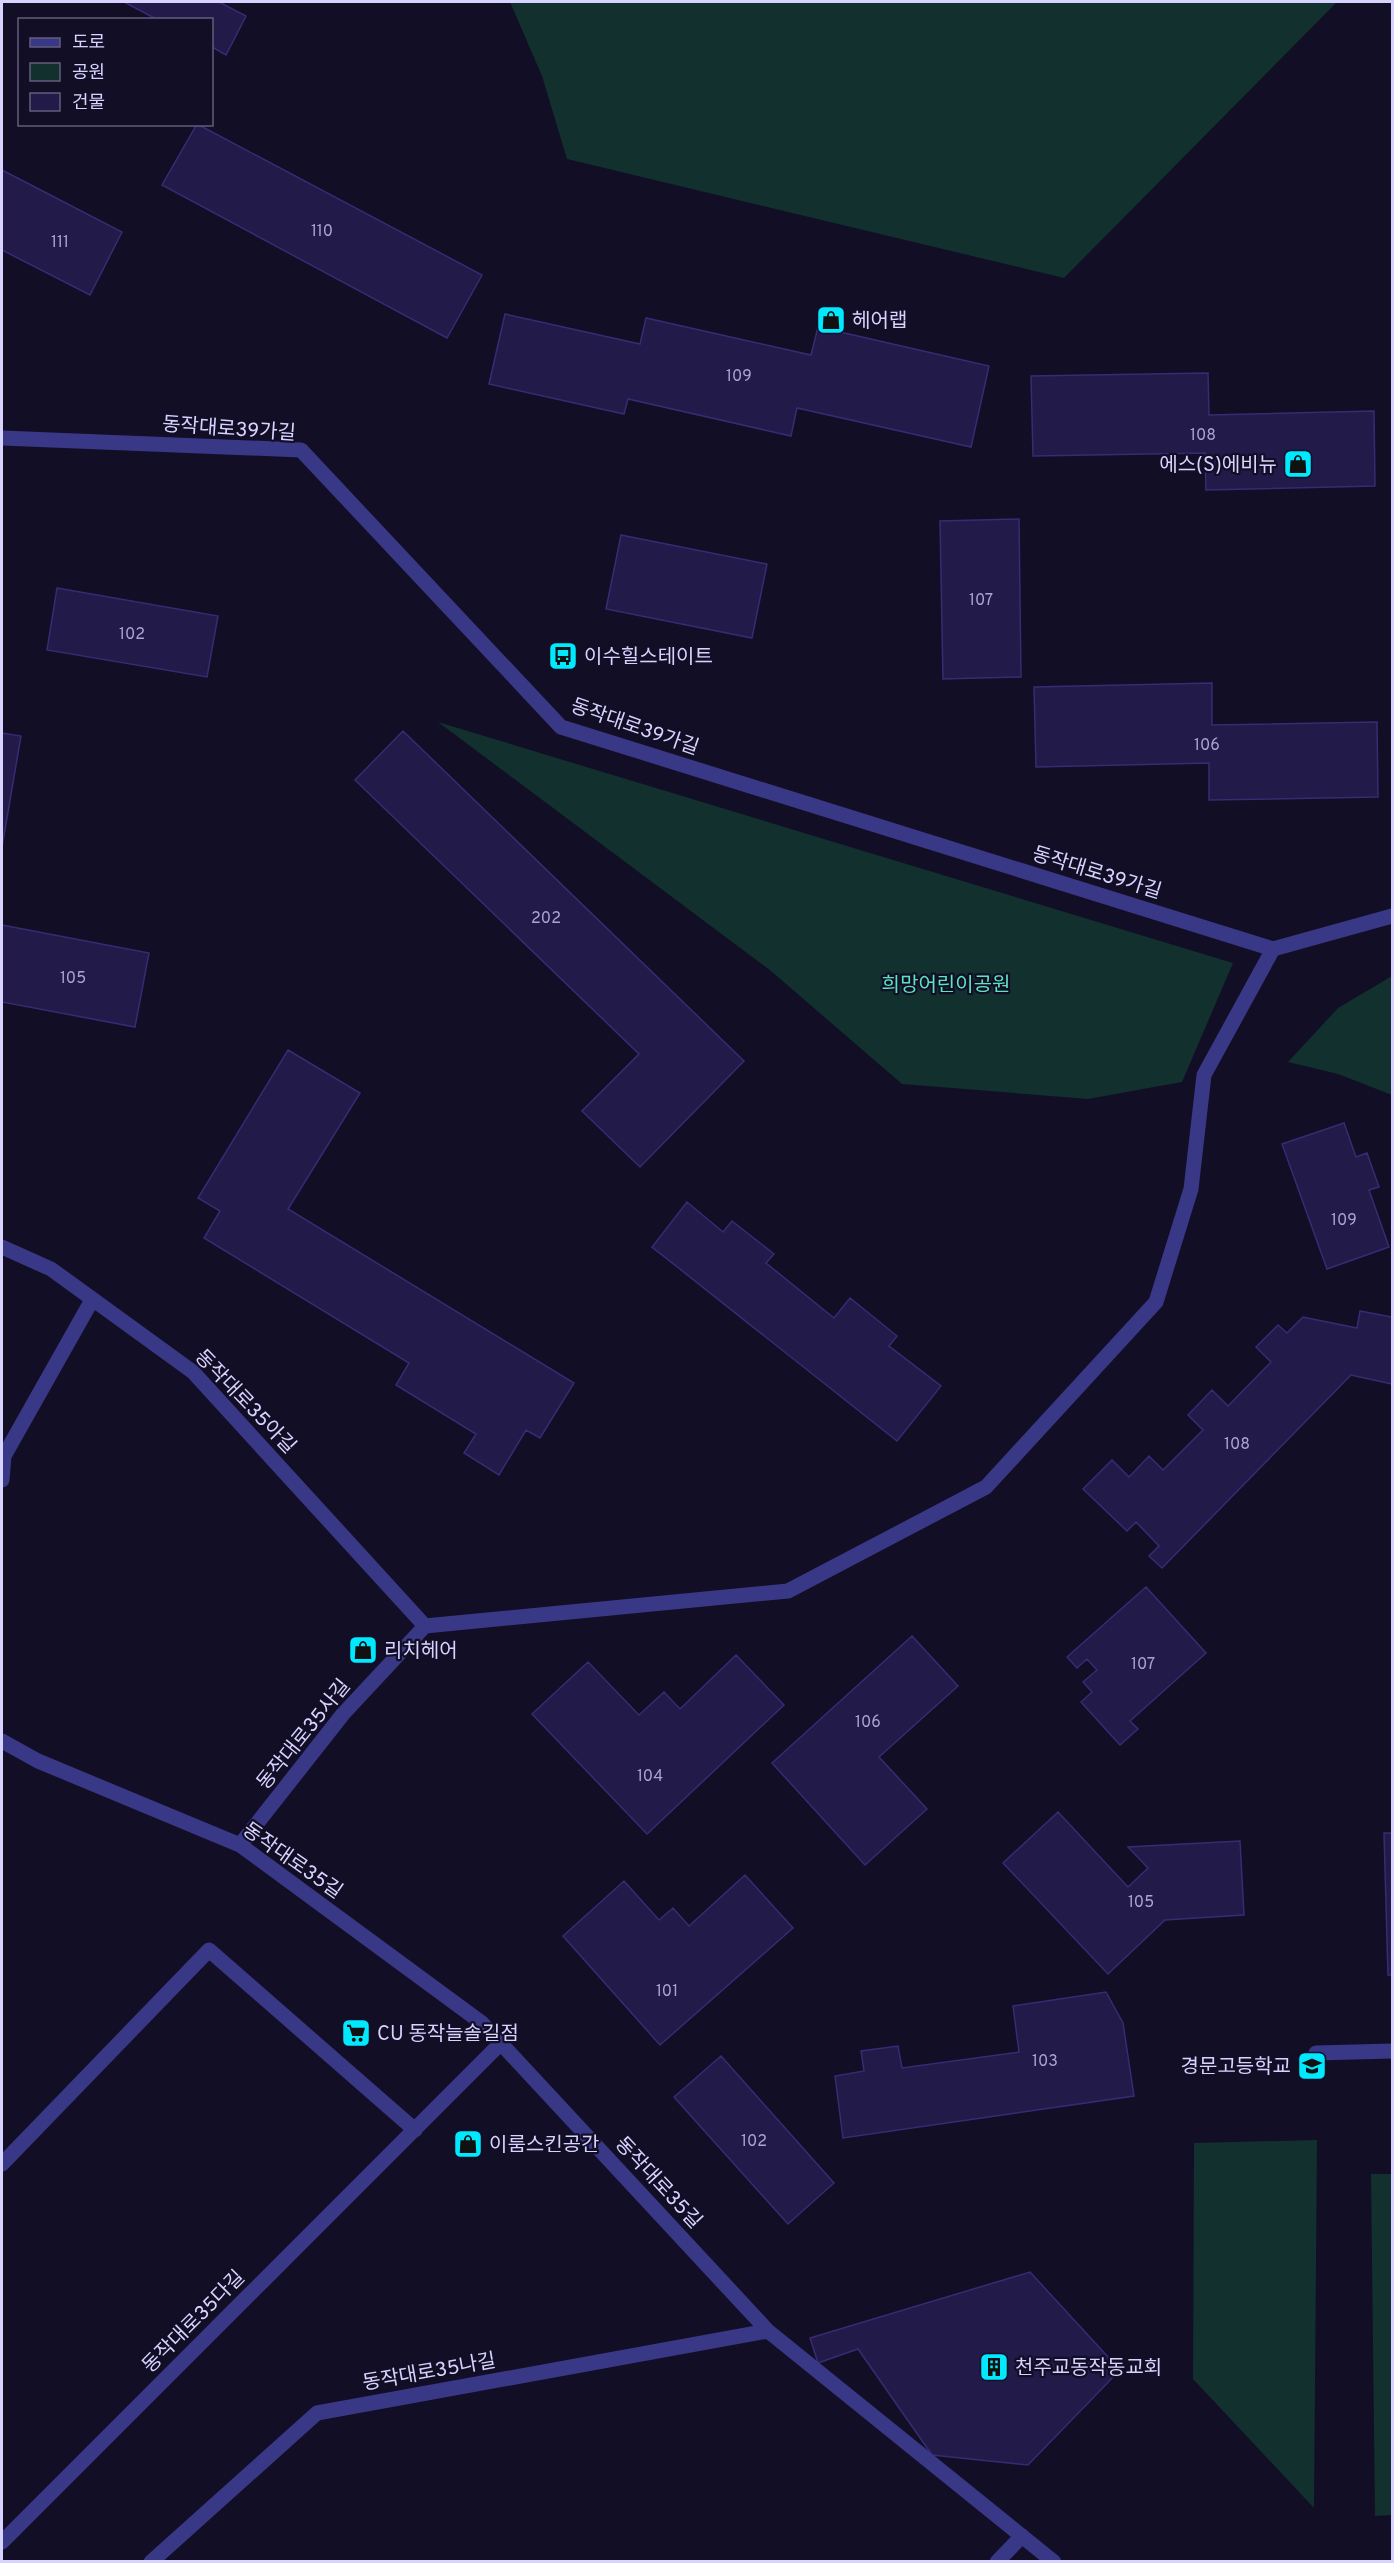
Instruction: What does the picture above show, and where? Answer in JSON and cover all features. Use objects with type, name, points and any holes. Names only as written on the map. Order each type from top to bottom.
[{"type":"street","name":"동작대로39가길","points":[[2,438],[301,450],[561,727],[1273,949]]},
{"type":"street","points":[[426,1626],[788,1591],[986,1487],[1156,1302],[1191,1189],[1204,1075],[1273,949],[1392,916]]},
{"type":"street","name":"동작대로35아길","points":[[2,1247],[51,1269],[193,1372],[426,1626]]},
{"type":"street","points":[[2,1480],[4,1456],[92,1300]]},
{"type":"street","name":"동작대로35사길","points":[[240,1845],[343,1714],[426,1626]]},
{"type":"street","name":"동작대로35길","points":[[2,1741],[38,1761],[240,1845],[482,2023],[768,2331],[1054,2562]]},
{"type":"street","points":[[2,2164],[209,1950],[415,2130]]},
{"type":"street","name":"동작대로35다길","points":[[2,2542],[501,2043]]},
{"type":"street","points":[[1316,2053],[1392,2051]]},
{"type":"street","name":"동작대로35나길","points":[[151,2562],[317,2413],[768,2331]]},
{"type":"street","points":[[997,2562],[1022,2536]]},
{"type":"green space","points":[[510,2],[1337,2],[1064,278],[567,159],[542,76]]},
{"type":"green space","name":"희망어린이공원","points":[[438,722],[1233,963],[1182,1082],[1088,1099],[902,1084],[771,971]]},
{"type":"green space","points":[[1392,976],[1392,1095],[1338,1074],[1288,1062],[1338,1008]]},
{"type":"green space","points":[[1317,2140],[1314,2508],[1193,2379],[1194,2143]]},
{"type":"green space","points":[[1371,2174],[1392,2174],[1392,2515],[1375,2516]]},
{"type":"building","points":[[124,2],[219,2],[246,16],[226,55],[213,48],[213,18],[154,18]]},
{"type":"building","points":[[196,126],[201,126],[482,275],[447,338],[162,185]]},
{"type":"building","points":[[2,170],[122,232],[90,295],[2,250]]},
{"type":"building","points":[[505,314],[640,344],[646,318],[811,355],[818,327],[989,366],[971,447],[797,408],[791,436],[628,399],[624,414],[489,384]]},
{"type":"building","points":[[1208,373],[1209,415],[1374,411],[1375,486],[1206,490],[1205,453],[1033,456],[1031,376]]},
{"type":"building","points":[[1019,519],[1021,677],[943,679],[940,521]]},
{"type":"building","points":[[621,535],[767,564],[752,638],[606,609]]},
{"type":"building","points":[[57,588],[218,616],[207,677],[47,650]]},
{"type":"building","points":[[1212,683],[1212,725],[1377,722],[1378,797],[1209,800],[1209,763],[1036,767],[1034,687]]},
{"type":"building","points":[[403,731],[744,1061],[640,1167],[582,1111],[639,1054],[355,780]]},
{"type":"building","points":[[2,733],[21,736],[2,847]]},
{"type":"building","points":[[2,925],[149,953],[135,1027],[2,1002]]},
{"type":"building","points":[[288,1050],[360,1093],[288,1209],[574,1383],[540,1438],[526,1430],[499,1475],[464,1453],[476,1434],[396,1385],[409,1363],[204,1238],[220,1211],[198,1198]]},
{"type":"building","points":[[1344,1123],[1356,1157],[1367,1153],[1379,1187],[1369,1190],[1389,1247],[1327,1269],[1282,1144]]},
{"type":"building","points":[[687,1202],[723,1232],[732,1221],[774,1254],[766,1263],[834,1318],[850,1298],[897,1336],[889,1346],[941,1386],[897,1441],[652,1247]]},
{"type":"building","points":[[1360,1311],[1392,1317],[1392,1384],[1351,1375],[1162,1568],[1149,1556],[1159,1546],[1136,1522],[1127,1531],[1083,1489],[1112,1460],[1129,1477],[1149,1456],[1163,1470],[1203,1430],[1188,1415],[1212,1390],[1228,1406],[1271,1362],[1256,1347],[1278,1325],[1287,1333],[1303,1317],[1357,1328]]},
{"type":"building","points":[[1146,1587],[1206,1653],[1130,1721],[1138,1729],[1120,1745],[1081,1702],[1092,1692],[1083,1682],[1097,1670],[1087,1659],[1077,1668],[1067,1657]]},
{"type":"building","points":[[912,1636],[958,1686],[879,1757],[927,1809],[865,1865],[772,1763]]},
{"type":"building","points":[[736,1655],[784,1705],[647,1834],[532,1714],[588,1662],[639,1715],[664,1692],[680,1709]]},
{"type":"building","points":[[1058,1812],[1128,1887],[1148,1868],[1128,1847],[1240,1841],[1244,1915],[1165,1920],[1108,1974],[1003,1863]]},
{"type":"building","points":[[1384,1833],[1392,1833],[1392,1975],[1388,1975]]},
{"type":"building","points":[[745,1875],[793,1928],[660,2045],[563,1936],[624,1881],[659,1920],[673,1908],[689,1926]]},
{"type":"building","points":[[1106,1992],[1123,2023],[1134,2096],[843,2138],[835,2076],[864,2071],[861,2051],[898,2046],[902,2068],[1019,2052],[1013,2006]]},
{"type":"building","points":[[721,2056],[834,2183],[788,2224],[674,2097]]},
{"type":"building","name":"천주교동작동교회","points":[[1030,2272],[1120,2370],[1028,2465],[932,2455],[858,2349],[818,2363],[810,2338]]},
{"type":"place","name":"헤어랩","points":[[831,320]]},
{"type":"place","name":"에스(S)에비뉴","points":[[1298,464]]},
{"type":"place","name":"이수힐스테이트","points":[[563,656]]},
{"type":"place","name":"리치헤어","points":[[363,1650]]},
{"type":"place","name":"CU 동작늘솔길점","points":[[356,2033]]},
{"type":"place","name":"경문고등학교","points":[[1312,2066]]},
{"type":"place","name":"이룸스킨공간","points":[[468,2144]]},
{"type":"place","name":"천주교동작동교회","points":[[994,2367]]}]
